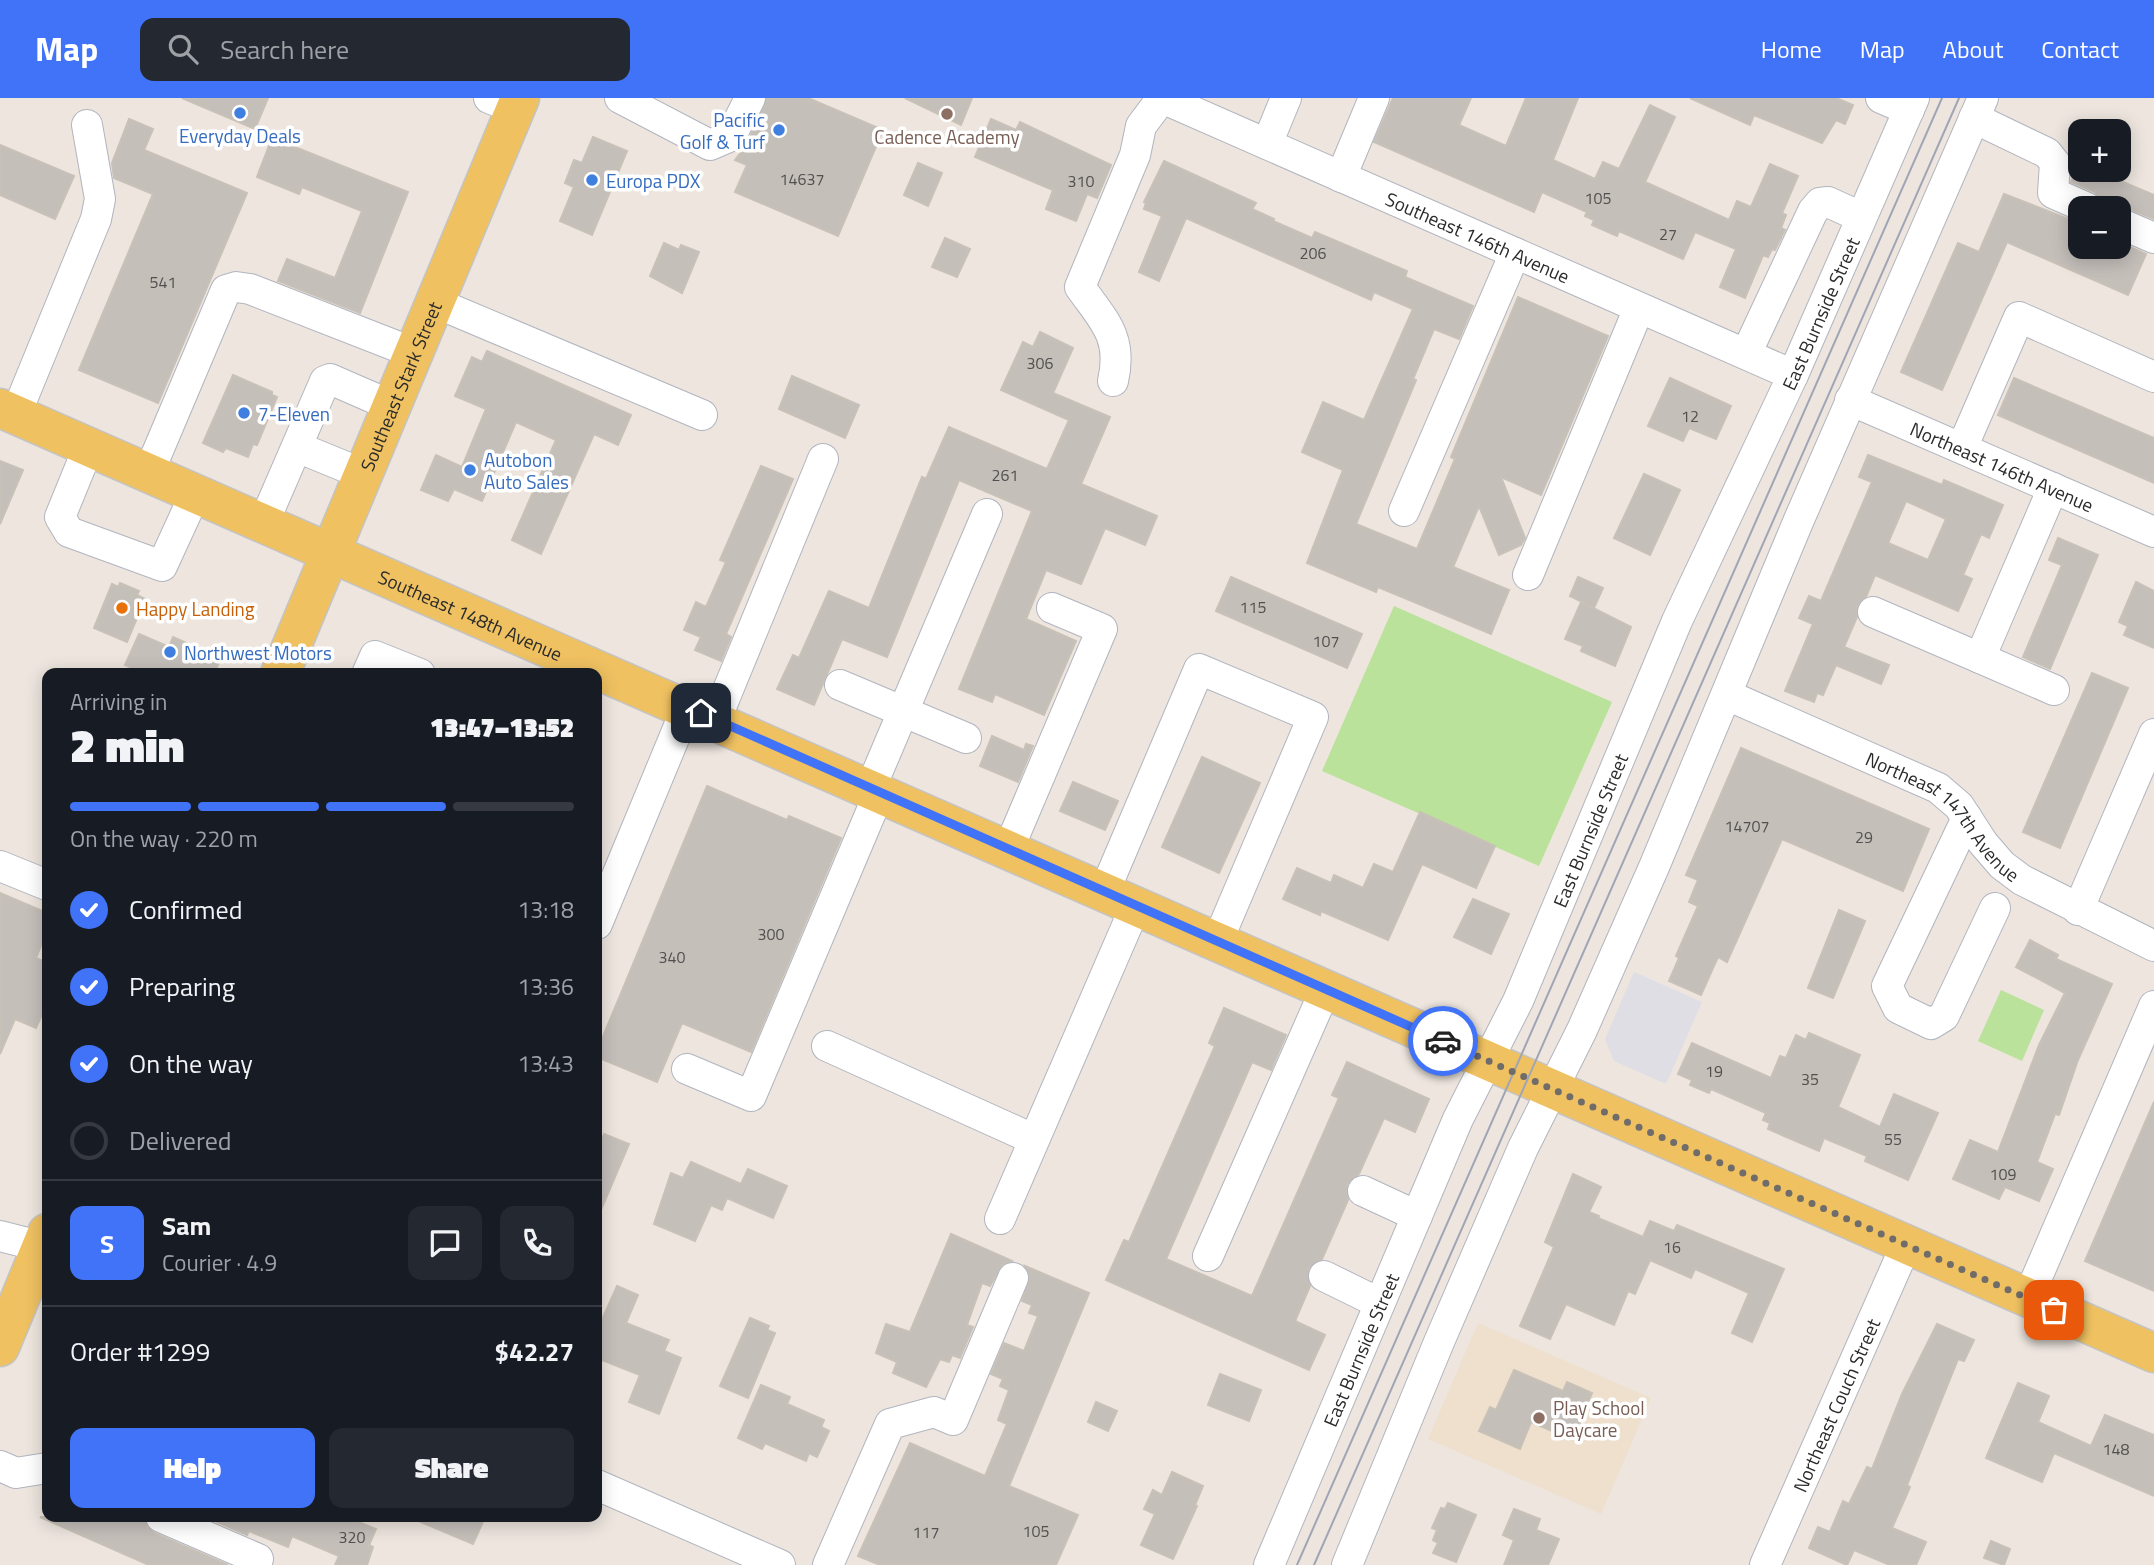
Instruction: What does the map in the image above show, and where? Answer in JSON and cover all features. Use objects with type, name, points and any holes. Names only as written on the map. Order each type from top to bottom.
[{"type":"main road","name":"Southeast Stark Street","points":[[282,668],[435,302],[508,102]]},
{"type":"main road","name":"Southeast 148th Avenue","points":[[8,411],[331,551],[573,666]]},
{"type":"main road","name":"Southeast 148th Avenue","points":[[602,677],[701,713],[876,789],[2154,1353]]},
{"type":"main road","points":[[0,1347],[42,1251]]},
{"type":"street","points":[[619,99],[710,145],[731,136],[750,98]]},
{"type":"street","points":[[1113,381],[1118,357],[1110,330],[1080,287],[1135,155],[1142,126],[1162,98]]},
{"type":"street","name":"Southeast 146th Avenue","points":[[1162,98],[1793,375]]},
{"type":"street","points":[[1267,144],[1286,98]]},
{"type":"street","points":[[1341,177],[1374,98]]},
{"type":"street","points":[[1881,98],[1911,104]]},
{"type":"street","name":"East Burnside Street","points":[[1347,1565],[1439,1342],[1524,1149],[1520,1075],[1529,976],[1677,621],[1793,375],[1911,104]]},
{"type":"street","points":[[1978,108],[2047,153],[2055,163],[2053,193],[2068,200]]},
{"type":"street","name":"East Burnside Street","points":[[1269,1565],[1458,1119],[1582,1030],[1727,695],[1850,400],[1978,108]]},
{"type":"street","points":[[8,411],[96,219],[100,199],[87,125]]},
{"type":"street","points":[[1746,354],[1813,211],[1820,203],[1828,202],[1861,217]]},
{"type":"street","points":[[2131,228],[2154,238]]},
{"type":"street","points":[[1404,511],[1515,253]]},
{"type":"street","points":[[149,472],[221,296],[226,290],[236,287],[250,289],[414,353]]},
{"type":"street","points":[[435,302],[702,415]]},
{"type":"street","points":[[1528,575],[1639,308]]},
{"type":"street","points":[[1962,448],[2019,317],[2154,377]]},
{"type":"street","points":[[264,522],[325,381],[330,379],[392,405]]},
{"type":"street","name":"Northeast 146th Avenue","points":[[1850,400],[2154,532]]},
{"type":"street","points":[[89,446],[60,517],[69,532],[162,566],[196,492]]},
{"type":"street","points":[[297,447],[363,474]]},
{"type":"street","points":[[602,914],[823,459]]},
{"type":"street","points":[[1980,658],[2053,488]]},
{"type":"street","points":[[687,1069],[751,1096],[876,789],[904,712],[987,514]]},
{"type":"street","points":[[1009,848],[1102,629],[1052,608]]},
{"type":"street","points":[[1873,612],[2054,690]]},
{"type":"street","points":[[370,668],[375,656],[405,668]]},
{"type":"street","points":[[1000,1219],[1033,1139],[1121,897],[1199,668],[1313,717],[1218,940]]},
{"type":"street","points":[[840,685],[966,738]]},
{"type":"street","name":"Northeast 147th Avenue","points":[[1727,695],[1938,788],[1959,806],[2002,865],[2022,880],[2154,946]]},
{"type":"street","points":[[2078,910],[2154,734]]},
{"type":"street","points":[[1967,818],[1887,986],[1898,1008],[1931,1024],[1944,1016],[1995,908]]},
{"type":"street","points":[[0,866],[42,883]]},
{"type":"street","points":[[1208,1256],[1326,988]]},
{"type":"street","points":[[2028,1298],[2154,1006]]},
{"type":"street","points":[[827,1046],[1033,1139]]},
{"type":"street","points":[[1363,1191],[1417,1216]]},
{"type":"street","points":[[0,1236],[42,1241]]},
{"type":"street","name":"Northeast Couch Street","points":[[1765,1565],[1906,1245]]},
{"type":"street","points":[[1324,1276],[1379,1303]]},
{"type":"street","points":[[828,1565],[890,1424],[934,1412],[953,1420],[1013,1278]]},
{"type":"street","points":[[0,1466],[16,1473],[42,1469]]},
{"type":"street","points":[[602,1487],[780,1565]]},
{"type":"street","points":[[173,1522],[258,1559],[256,1565]]},
{"type":"shaded area","points":[[1634,972],[1702,1002],[1666,1084],[1614,1061],[1605,1039]]},
{"type":"shaded area","name":"Play School Daycare","points":[[1478,1323],[1651,1398],[1601,1514],[1428,1439]]},
{"type":"green space","points":[[1394,606],[1612,702],[1539,866],[1322,771]]},
{"type":"green space","points":[[2001,990],[2044,1010],[2022,1061],[1978,1041]]},
{"type":"building","name":"Everyday Deals","points":[[182,98],[268,98],[255,129]]},
{"type":"building","points":[[767,98],[808,98],[883,130],[838,236],[735,192],[747,165],[735,160],[747,144]]},
{"type":"building","name":"Cadence Academy","points":[[905,98],[972,98],[961,125]]},
{"type":"building","points":[[1393,98],[1471,98],[1459,125],[1506,146],[1526,98],[1578,98],[1553,160],[1595,179],[1603,162],[1619,169],[1650,105],[1675,117],[1645,182],[1729,220],[1737,201],[1751,207],[1770,164],[1798,176],[1782,213],[1786,215],[1781,228],[1785,230],[1775,250],[1772,249],[1768,257],[1763,255],[1745,298],[1720,287],[1736,249],[1695,232],[1683,259],[1619,231],[1617,236],[1592,225],[1594,220],[1585,216],[1587,212],[1542,192],[1534,212],[1374,142]]},
{"type":"building","points":[[1690,98],[1836,98],[1853,105],[1845,124],[1836,120],[1822,143],[1754,115],[1750,125]]},
{"type":"building","points":[[129,119],[153,129],[144,150],[247,193],[158,403],[79,370],[153,194],[114,178],[112,163]]},
{"type":"building","points":[[991,119],[1016,130],[1020,122],[1111,165],[1097,198],[1087,194],[1076,221],[1046,209],[1053,190],[975,157]]},
{"type":"building","points":[[593,137],[627,151],[592,235],[560,221],[574,187],[565,183],[574,160],[582,163]]},
{"type":"building","points":[[272,138],[408,192],[360,313],[278,281],[287,259],[335,278],[362,211],[302,187],[299,194],[257,177]]},
{"type":"building","points":[[0,145],[74,176],[55,219],[0,195]]},
{"type":"building","points":[[1164,161],[1256,203],[1252,209],[1274,219],[1273,221],[1312,238],[1315,232],[1407,271],[1405,277],[1473,306],[1459,339],[1434,329],[1413,379],[1416,380],[1356,524],[1417,549],[1455,459],[1451,457],[1518,297],[1608,336],[1541,495],[1501,477],[1525,538],[1521,545],[1499,555],[1479,506],[1453,567],[1509,590],[1491,634],[1378,587],[1376,592],[1307,563],[1343,470],[1302,452],[1323,402],[1364,420],[1413,309],[1374,292],[1371,300],[1186,218],[1159,281],[1139,272],[1162,216],[1144,209],[1144,202]]},
{"type":"building","points":[[918,163],[942,173],[928,206],[904,195]]},
{"type":"building","points":[[2071,182],[2123,182],[2154,195],[2154,219],[2131,209],[2131,196],[2099,196]]},
{"type":"building","points":[[2004,194],[2068,219],[2068,259],[2131,259],[2131,247],[2146,254],[2128,295],[2007,242],[1942,390],[1901,372],[1958,243],[1979,252]]},
{"type":"building","points":[[945,238],[970,249],[957,277],[932,267]]},
{"type":"building","points":[[664,243],[679,250],[681,245],[699,252],[682,293],[650,276]]},
{"type":"building","points":[[1040,332],[1073,348],[1053,393],[1110,417],[1081,484],[1157,516],[1145,545],[1105,528],[1081,584],[1046,570],[1026,619],[1076,641],[1044,715],[995,694],[992,702],[959,689],[1032,511],[959,480],[887,657],[842,639],[814,705],[777,689],[793,655],[799,658],[829,591],[869,608],[922,477],[926,479],[949,427],[1047,469],[1069,420],[1001,390],[1023,342],[1033,347]]},
{"type":"building","points":[[487,351],[631,415],[618,445],[594,434],[541,554],[512,540],[556,440],[516,422],[482,501],[454,489],[448,501],[421,490],[436,455],[462,467],[486,409],[455,396],[472,357],[482,362]]},
{"type":"building","points":[[233,375],[272,392],[272,395],[277,397],[257,445],[253,444],[248,457],[226,448],[223,452],[203,443]]},
{"type":"building","points":[[792,376],[859,405],[845,438],[779,409]]},
{"type":"building","points":[[1670,378],[1731,406],[1716,439],[1689,428],[1683,441],[1648,426]]},
{"type":"building","points":[[2014,378],[2154,438],[2154,483],[1998,415]]},
{"type":"building","points":[[1868,455],[1942,485],[1944,480],[2003,505],[1989,538],[1981,534],[1963,575],[1972,579],[1958,611],[1875,575],[1866,597],[1857,606],[1857,617],[1844,647],[1889,665],[1881,684],[1836,665],[1823,695],[1817,693],[1814,702],[1785,691],[1813,624],[1799,618],[1809,596],[1821,601],[1872,482],[1859,477]],"holes":[[[1906,501],[1946,519],[1928,560],[1888,543]]]},
{"type":"building","points":[[0,461],[23,470],[0,524]]},
{"type":"building","points":[[761,466],[793,479],[726,634],[731,637],[721,661],[695,650],[701,637],[684,630],[696,602],[706,607],[726,562],[720,560]]},
{"type":"building","points":[[1644,474],[1680,490],[1650,555],[1614,538]]},
{"type":"building","points":[[2058,538],[2098,555],[2050,669],[2023,657],[2062,565],[2049,560]]},
{"type":"building","points":[[1231,577],[1362,634],[1347,668],[1216,611]]},
{"type":"building","points":[[1578,577],[1603,588],[1594,608],[1570,596]]},
{"type":"building","points":[[2136,582],[2154,591],[2154,648],[2124,635],[2128,626],[2119,622]]},
{"type":"building","points":[[120,583],[139,591],[137,595],[145,599],[127,642],[94,628],[112,584],[118,587]]},
{"type":"building","points":[[1581,602],[1631,627],[1615,666],[1581,651],[1583,646],[1565,639]]},
{"type":"building","name":"Northwest Motors","points":[[139,634],[169,647],[173,637],[221,658],[217,668],[132,668],[125,665]]},
{"type":"building","points":[[2092,673],[2128,688],[2060,848],[2023,832]]},
{"type":"building","points":[[992,736],[1024,750],[1026,744],[1033,746],[1018,782],[980,766]]},
{"type":"building","points":[[1741,748],[1929,829],[1903,891],[1782,839],[1727,962],[1718,957],[1701,995],[1669,981],[1679,958],[1676,956],[1698,906],[1689,902],[1698,880],[1686,875]]},
{"type":"building","points":[[1202,757],[1260,783],[1219,873],[1162,847]]},
{"type":"building","points":[[1073,782],[1118,801],[1105,830],[1060,811]]},
{"type":"building","points":[[707,786],[787,820],[789,816],[841,838],[751,1052],[682,1023],[657,1082],[602,1059],[602,1039]]},
{"type":"building","points":[[1420,812],[1495,846],[1476,888],[1422,864],[1388,940],[1321,911],[1320,915],[1283,899],[1297,868],[1331,883],[1334,875],[1363,888],[1374,864],[1393,872]]},
{"type":"building","points":[[0,893],[42,911],[42,943],[36,958],[42,961],[42,1014],[36,1028],[15,1019],[0,1054]]},
{"type":"building","points":[[1473,899],[1509,914],[1491,954],[1454,937]]},
{"type":"building","points":[[1839,910],[1865,921],[1833,998],[1808,988]]},
{"type":"building","points":[[2030,940],[2058,955],[2056,959],[2112,984],[2037,1162],[2053,1169],[2039,1201],[2005,1187],[1999,1199],[1953,1179],[1970,1140],[1998,1152],[2039,1045],[2065,993],[2016,967]]},
{"type":"building","points":[[1224,1008],[1286,1035],[1271,1070],[1252,1062],[1166,1259],[1252,1296],[1339,1098],[1332,1095],[1347,1062],[1429,1099],[1415,1132],[1384,1118],[1359,1174],[1347,1184],[1348,1200],[1322,1259],[1308,1269],[1310,1286],[1295,1321],[1325,1335],[1309,1370],[1106,1280],[1124,1240],[1129,1242],[1215,1046],[1209,1043]]},
{"type":"building","points":[[1809,1033],[1860,1055],[1838,1107],[1880,1127],[1894,1094],[1938,1113],[1908,1180],[1865,1161],[1867,1156],[1824,1138],[1819,1151],[1768,1129],[1770,1123],[1763,1120],[1766,1113],[1711,1089],[1709,1093],[1690,1085],[1692,1080],[1678,1074],[1692,1043],[1771,1078],[1780,1056],[1786,1058],[1796,1035],[1806,1040]]},
{"type":"building","points":[[2154,1102],[2154,1291],[2085,1261]]},
{"type":"building","points":[[604,1134],[629,1144],[602,1207],[602,1136]]},
{"type":"building","points":[[691,1162],[741,1184],[748,1169],[787,1186],[773,1218],[727,1198],[722,1210],[711,1205],[695,1241],[654,1224],[671,1173],[683,1178]]},
{"type":"building","points":[[1573,1174],[1601,1187],[1589,1212],[1599,1216],[1598,1218],[1643,1237],[1650,1221],[1674,1231],[1677,1225],[1784,1269],[1752,1342],[1732,1333],[1749,1293],[1695,1269],[1691,1278],[1650,1260],[1635,1294],[1628,1291],[1614,1325],[1566,1304],[1550,1339],[1520,1326],[1554,1247],[1545,1242]]},
{"type":"building","points":[[951,1234],[1012,1261],[1002,1265],[990,1286],[982,1283],[967,1325],[973,1327],[960,1358],[952,1355],[949,1362],[940,1359],[926,1387],[893,1373],[897,1362],[876,1353],[886,1324],[910,1332]]},
{"type":"building","points":[[1025,1266],[1089,1293],[1009,1486],[1078,1515],[1056,1565],[880,1565],[858,1556],[910,1443],[985,1476],[1007,1424],[998,1420],[1009,1390],[1000,1386],[1003,1379],[991,1374],[1004,1343],[1024,1351],[1038,1316],[1029,1313],[1032,1305],[1022,1301],[1030,1277]]},
{"type":"building","points":[[617,1286],[638,1295],[626,1323],[669,1340],[664,1351],[681,1358],[659,1414],[629,1402],[640,1375],[602,1360],[602,1320]]},
{"type":"building","points":[[750,1318],[769,1326],[767,1330],[775,1333],[748,1398],[720,1386]]},
{"type":"building","points":[[1937,1324],[1974,1340],[1964,1361],[1958,1359],[1892,1528],[1926,1542],[1916,1565],[1890,1565],[1854,1550],[1847,1565],[1809,1548],[1818,1527],[1830,1532],[1843,1501],[1849,1504],[1867,1467],[1872,1469],[1902,1394]]},
{"type":"building","points":[[1514,1370],[1563,1391],[1567,1382],[1592,1393],[1573,1440],[1531,1422],[1520,1449],[1479,1431],[1490,1407],[1496,1410]]},
{"type":"building","points":[[1220,1374],[1261,1390],[1249,1421],[1208,1405]]},
{"type":"building","points":[[2018,1383],[2049,1396],[2038,1422],[2091,1446],[2105,1415],[2154,1435],[2154,1496],[2054,1453],[2042,1482],[1986,1458]]},
{"type":"building","points":[[761,1385],[790,1397],[787,1404],[824,1420],[821,1427],[829,1431],[817,1457],[809,1453],[806,1461],[765,1443],[762,1449],[738,1438]]},
{"type":"building","points":[[1096,1402],[1117,1411],[1108,1431],[1088,1422]]},
{"type":"building","points":[[1172,1472],[1203,1486],[1173,1559],[1141,1545],[1155,1514],[1144,1509],[1153,1490],[1162,1495]]},
{"type":"building","points":[[1448,1503],[1476,1515],[1456,1562],[1433,1553],[1438,1543],[1433,1540],[1437,1530],[1432,1528],[1441,1508],[1445,1509]]},
{"type":"building","points":[[1514,1509],[1540,1519],[1536,1530],[1559,1539],[1548,1565],[1504,1565],[1514,1540],[1503,1535]]},
{"type":"building","points":[[51,1522],[146,1522],[154,1533],[228,1565],[149,1565]]},
{"type":"building","points":[[217,1522],[358,1522],[376,1529],[369,1545],[373,1547],[367,1565],[335,1565],[339,1556],[292,1536],[288,1547],[249,1531],[247,1535]]},
{"type":"building","points":[[421,1522],[483,1522],[473,1544]]},
{"type":"building","points":[[1991,1541],[2010,1549],[2004,1565],[1984,1558]]},
{"type":"tram line","points":[[1297,1565],[1942,98]]},
{"type":"tram line","points":[[1314,1565],[1959,98]]},
{"type":"way so far","points":[[1443,1041],[2054,1310]]},
{"type":"place","name":"Everyday Deals","points":[[240,113]]},
{"type":"place","name":"Cadence Academy","points":[[947,114]]},
{"type":"place","name":"Pacific Golf & Turf","points":[[779,130]]},
{"type":"place","name":"Europa PDX","points":[[592,180]]},
{"type":"place","name":"7-Eleven","points":[[244,413]]},
{"type":"place","name":"Autobon Auto Sales","points":[[470,470]]},
{"type":"place","name":"Happy Landing","points":[[122,608]]},
{"type":"place","name":"Northwest Motors","points":[[170,652]]},
{"type":"place","name":"Play School Daycare","points":[[1539,1418]]},
{"type":"route","points":[[701,713],[1443,1041]]}]
